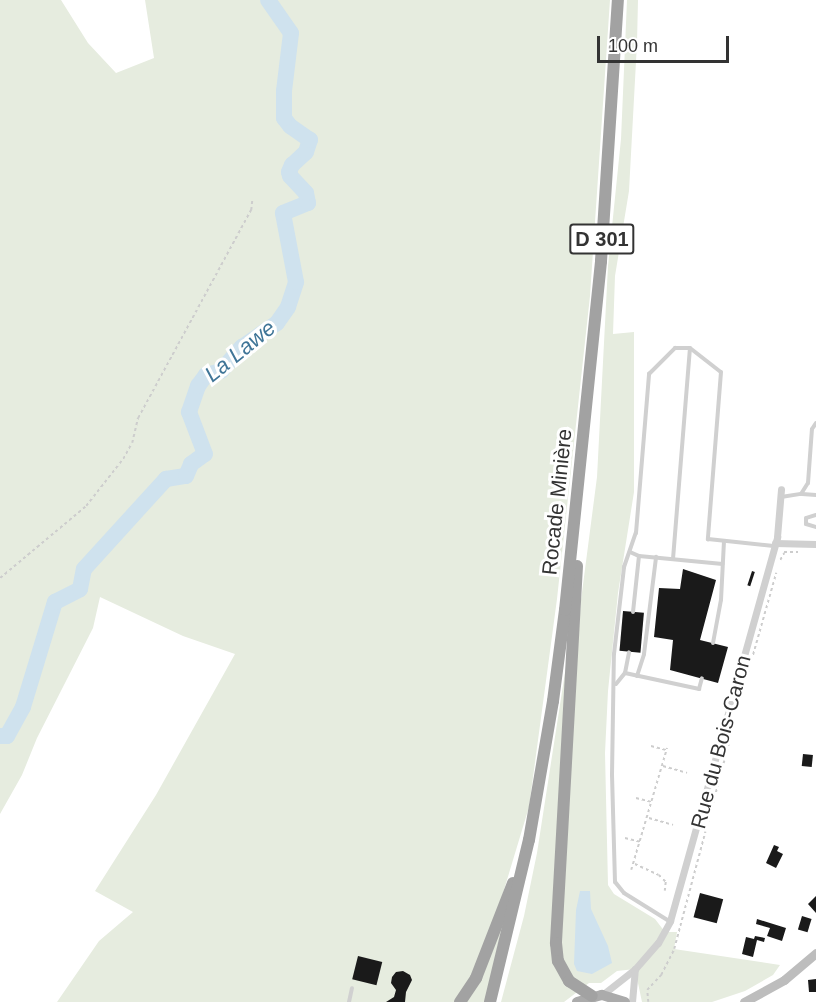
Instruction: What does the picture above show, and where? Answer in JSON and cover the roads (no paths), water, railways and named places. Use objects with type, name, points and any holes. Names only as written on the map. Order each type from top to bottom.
[{"type":"highway","name":"Rocade Minière","points":[[490,1002],[529,840],[553,701],[580,478],[601,261],[618,0]]},
{"type":"highway","points":[[580,478],[579,551],[556,943],[558,961],[569,981],[597,995]]},
{"type":"highway","points":[[460,1002],[476,978],[487,954],[529,840]]},
{"type":"main road","points":[[744,1002],[784,980],[816,953]]},
{"type":"main road","points":[[577,1002],[597,995],[625,1002]]},
{"type":"street","name":"Rue du Bois-Caron","points":[[597,995],[635,969],[658,943],[670,921],[775,545],[781,493]]},
{"type":"street","points":[[775,545],[816,544]]},
{"type":"street","points":[[632,1002],[635,969]]},
{"type":"lane","points":[[670,921],[624,893],[615,882],[612,775],[614,654],[624,567],[636,533],[649,374],[675,348],[690,348],[721,372],[708,539],[775,545]]},
{"type":"lane","points":[[673,559],[690,348]]},
{"type":"lane","points":[[801,494],[808,483],[812,429],[816,423]]},
{"type":"lane","points":[[781,493],[816,495]]},
{"type":"lane","points":[[816,514],[806,518],[806,524],[816,527]]},
{"type":"lane","points":[[713,643],[719,613],[724,541]]},
{"type":"lane","points":[[630,552],[639,556],[723,564]]},
{"type":"lane","points":[[633,612],[639,556]]},
{"type":"lane","points":[[637,676],[644,654],[656,557]]},
{"type":"lane","points":[[615,684],[625,673],[629,652]]},
{"type":"lane","points":[[625,673],[699,689],[702,678]]},
{"type":"lane","points":[[349,1002],[352,988]]},
{"type":"water","points":[[580,891],[590,891],[591,909],[608,946],[612,963],[592,974],[577,971],[574,964],[576,910]]},
{"type":"waterway","name":"La Lawe","points":[[0,736],[7,736],[23,707],[55,602],[80,589],[84,569],[166,479],[186,476],[191,464],[205,454],[189,412],[198,386],[206,375],[221,371],[242,347],[277,323],[288,307],[296,282],[283,213],[308,203],[306,193],[289,172],[292,165],[306,152],[310,140],[290,126],[284,118],[284,91],[291,33],[268,0]]}]
